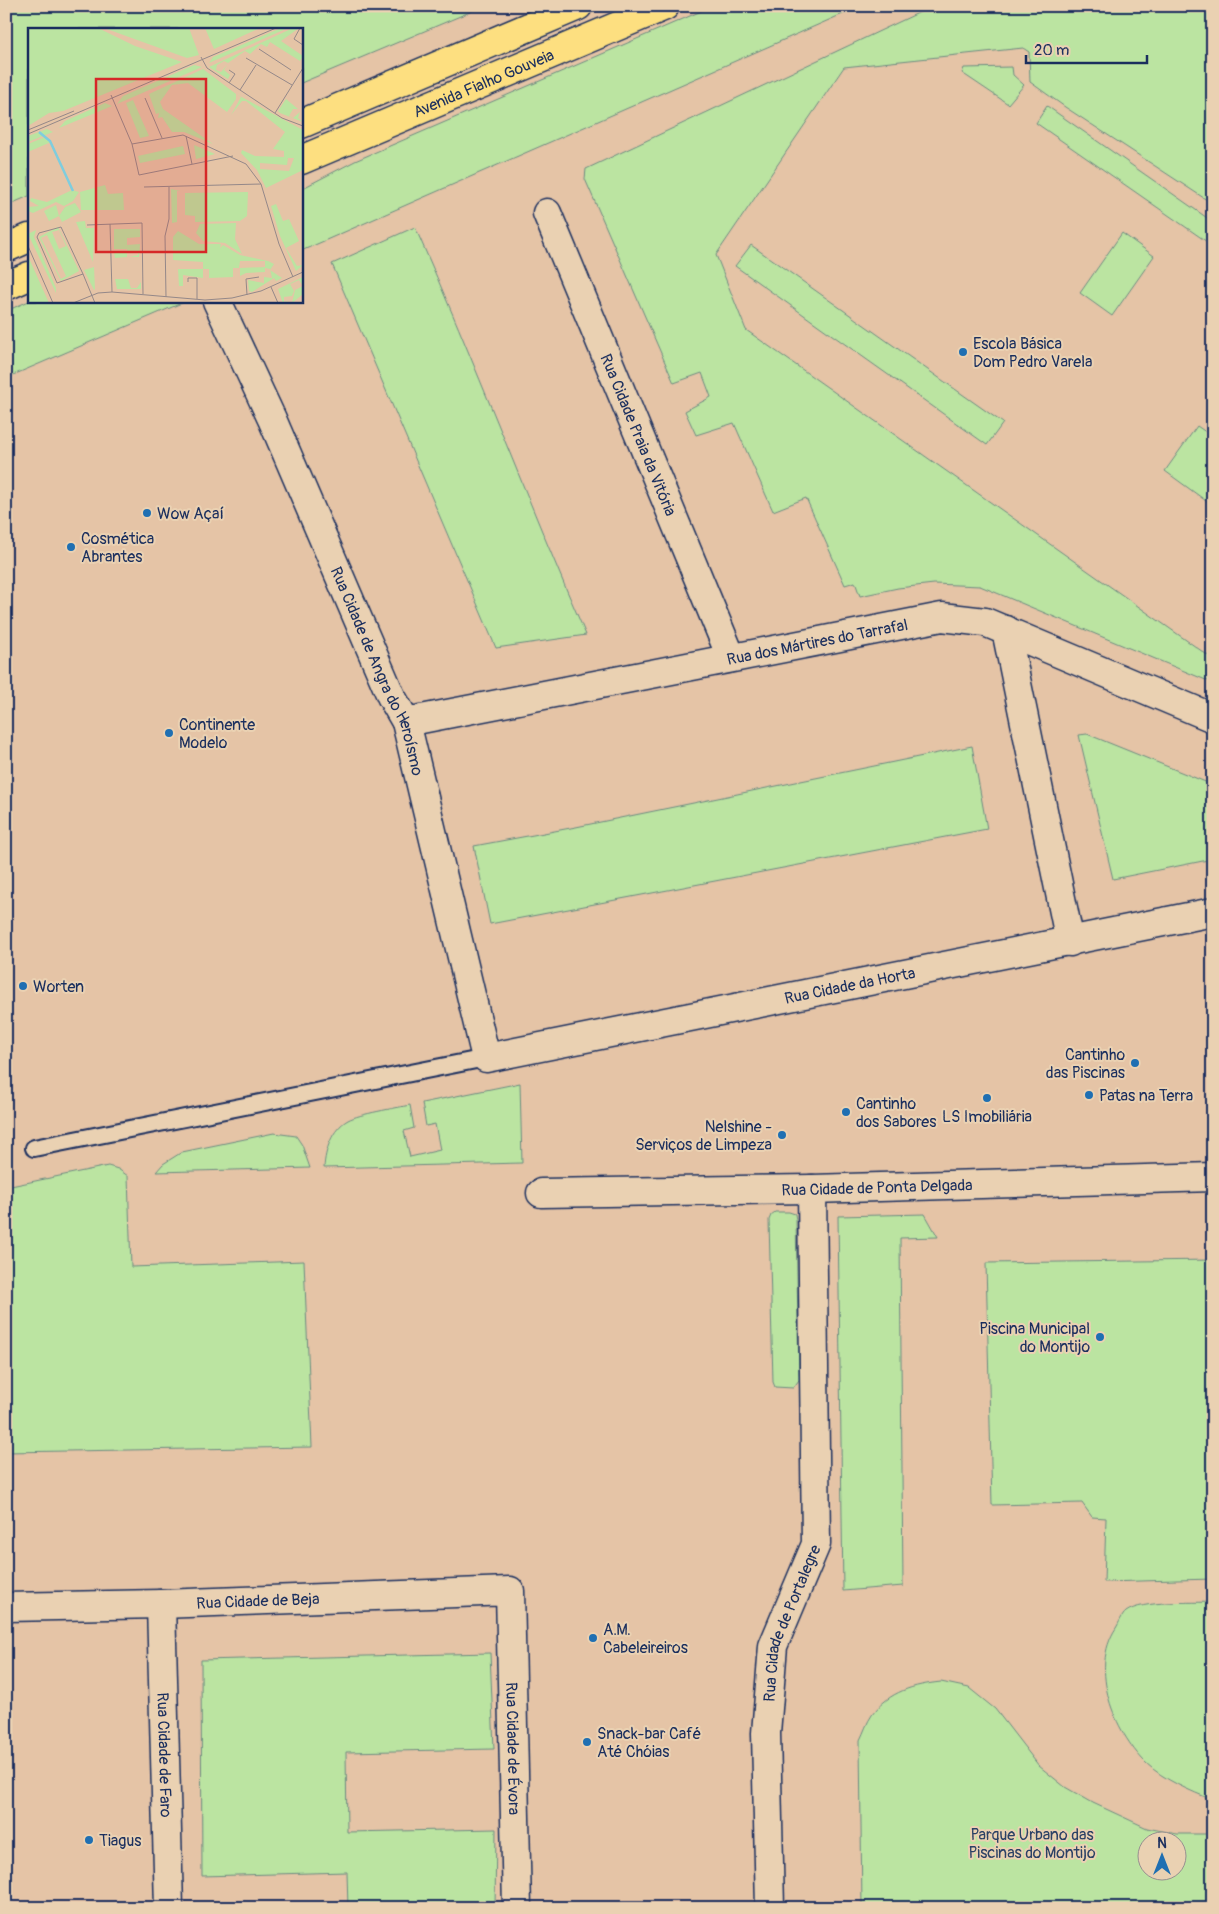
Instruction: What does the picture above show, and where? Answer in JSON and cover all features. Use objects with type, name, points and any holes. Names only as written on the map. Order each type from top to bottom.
[{"type":"main road","name":"Avenida Fialho Gouveia","points":[[302,124],[578,6]]},
{"type":"main road","name":"Avenida Fialho Gouveia","points":[[302,160],[665,6]]},
{"type":"main road","points":[[6,248],[28,238]]},
{"type":"main road","points":[[6,286],[28,276]]},
{"type":"street","name":"Rua Cidade Praia da Vitória","points":[[547,213],[731,657]]},
{"type":"street","name":"Rua Cidade de Angra do Heroísmo","points":[[217,302],[272,419],[391,696],[406,722],[486,1058]]},
{"type":"street","name":"Rua dos Mártires do Tarrafal","points":[[406,722],[731,657],[942,618],[985,622],[1213,718]]},
{"type":"street","points":[[1006,630],[1070,942]]},
{"type":"street","name":"Rua Cidade da Horta","points":[[486,1058],[1213,912]]},
{"type":"street","name":"Rua Cidade de Ponta Delgada","points":[[541,1193],[812,1189],[1213,1178]]},
{"type":"street","name":"Rua Cidade de Portalegre","points":[[770,1908],[766,1733],[772,1646],[816,1544],[812,1189]]},
{"type":"street","name":"Rua Cidade de Beja","points":[[6,1607],[160,1604],[510,1591]]},
{"type":"street","name":"Rua Cidade de Évora","points":[[510,1591],[517,1908]]},
{"type":"street","name":"Rua Cidade de Faro","points":[[160,1604],[169,1908]]},
{"type":"lane","points":[[34,1148],[486,1058]]},
{"type":"green space","points":[[6,6],[484,6],[302,83],[302,28],[28,28],[28,196],[6,206]]},
{"type":"green space","points":[[713,6],[861,6],[302,251],[302,188],[355,161]]},
{"type":"green space","points":[[933,6],[1213,6],[1213,204],[1030,82],[1029,52],[1023,48],[844,67],[716,255],[746,330],[1213,659],[1213,683],[980,586],[934,584],[898,588],[860,596],[855,582],[845,585],[806,498],[773,511],[734,423],[696,435],[685,411],[711,397],[702,373],[674,383],[585,179],[586,169]]},
{"type":"green space","points":[[1012,67],[1013,75],[1024,85],[1008,104],[962,73],[964,68]]},
{"type":"green space","points":[[1047,106],[1213,222],[1213,246],[1036,123]]},
{"type":"green space","points":[[415,227],[586,635],[496,648],[332,264]]},
{"type":"green space","points":[[1122,233],[1154,256],[1112,316],[1080,293]]},
{"type":"green space","points":[[751,245],[1003,423],[987,445],[735,266]]},
{"type":"green space","points":[[28,301],[184,302],[6,378],[6,311]]},
{"type":"green space","points":[[1197,426],[1213,437],[1213,506],[1165,471]]},
{"type":"green space","points":[[1087,734],[1213,785],[1213,859],[1113,879],[1079,735]]},
{"type":"green space","points":[[972,746],[987,829],[490,924],[474,846]]},
{"type":"green space","points":[[520,1083],[522,1163],[324,1168],[330,1141],[342,1124],[348,1120],[369,1113],[410,1105],[414,1128],[404,1131],[410,1157],[440,1150],[435,1124],[426,1126],[422,1103]]},
{"type":"green space","points":[[274,1133],[296,1136],[302,1145],[310,1168],[156,1172],[163,1164],[182,1152]]},
{"type":"green space","points":[[108,1166],[118,1169],[128,1176],[131,1267],[304,1261],[312,1447],[6,1452],[6,1187]]},
{"type":"green space","points":[[775,1212],[795,1214],[796,1220],[799,1380],[793,1388],[775,1387],[773,1382],[769,1220]]},
{"type":"green space","points":[[925,1214],[938,1237],[900,1238],[903,1586],[843,1591],[838,1216]]},
{"type":"green space","name":"Piscina Municipal do Montijo","points":[[1213,1260],[1213,1579],[1104,1582],[1106,1518],[1092,1517],[1082,1503],[992,1505],[986,1263]]},
{"type":"green space","points":[[1213,1602],[1213,1800],[1186,1789],[1161,1775],[1134,1750],[1115,1717],[1109,1699],[1105,1680],[1105,1662],[1108,1644],[1126,1612],[1134,1608],[1155,1604]]},
{"type":"green space","points":[[490,1653],[494,1749],[346,1752],[347,1832],[496,1829],[495,1908],[348,1908],[347,1872],[202,1876],[201,1660]]},
{"type":"green space","name":"Parque Urbano das Piscinas do Montijo","points":[[941,1682],[969,1688],[995,1709],[1039,1766],[1065,1787],[1093,1803],[1147,1828],[1167,1832],[1136,1832],[1136,1882],[1186,1882],[1186,1834],[1213,1834],[1213,1908],[862,1908],[860,1740],[872,1715],[879,1707],[894,1695],[912,1687]]},
{"type":"place","name":"Escola Básica Dom Pedro Varela","points":[[963,352]]},
{"type":"place","name":"Wow Açaí","points":[[147,513]]},
{"type":"place","name":"Cosmética Abrantes","points":[[71,547]]},
{"type":"place","name":"Continente Modelo","points":[[169,733]]},
{"type":"place","name":"Worten","points":[[23,986]]},
{"type":"place","name":"Cantinho das Piscinas","points":[[1135,1063]]},
{"type":"place","name":"Patas na Terra","points":[[1089,1095]]},
{"type":"place","name":"LS Imobiliária","points":[[987,1098]]},
{"type":"place","name":"Cantinho dos Sabores","points":[[846,1112]]},
{"type":"place","name":"Nelshine - Serviços de Limpeza","points":[[782,1135]]},
{"type":"place","name":"Piscina Municipal do Montijo","points":[[1100,1337]]},
{"type":"place","name":"A.M. Cabeleireiros","points":[[593,1638]]},
{"type":"place","name":"Snack-bar Café Até Chóias","points":[[587,1742]]},
{"type":"place","name":"Tiagus","points":[[89,1840]]}]
